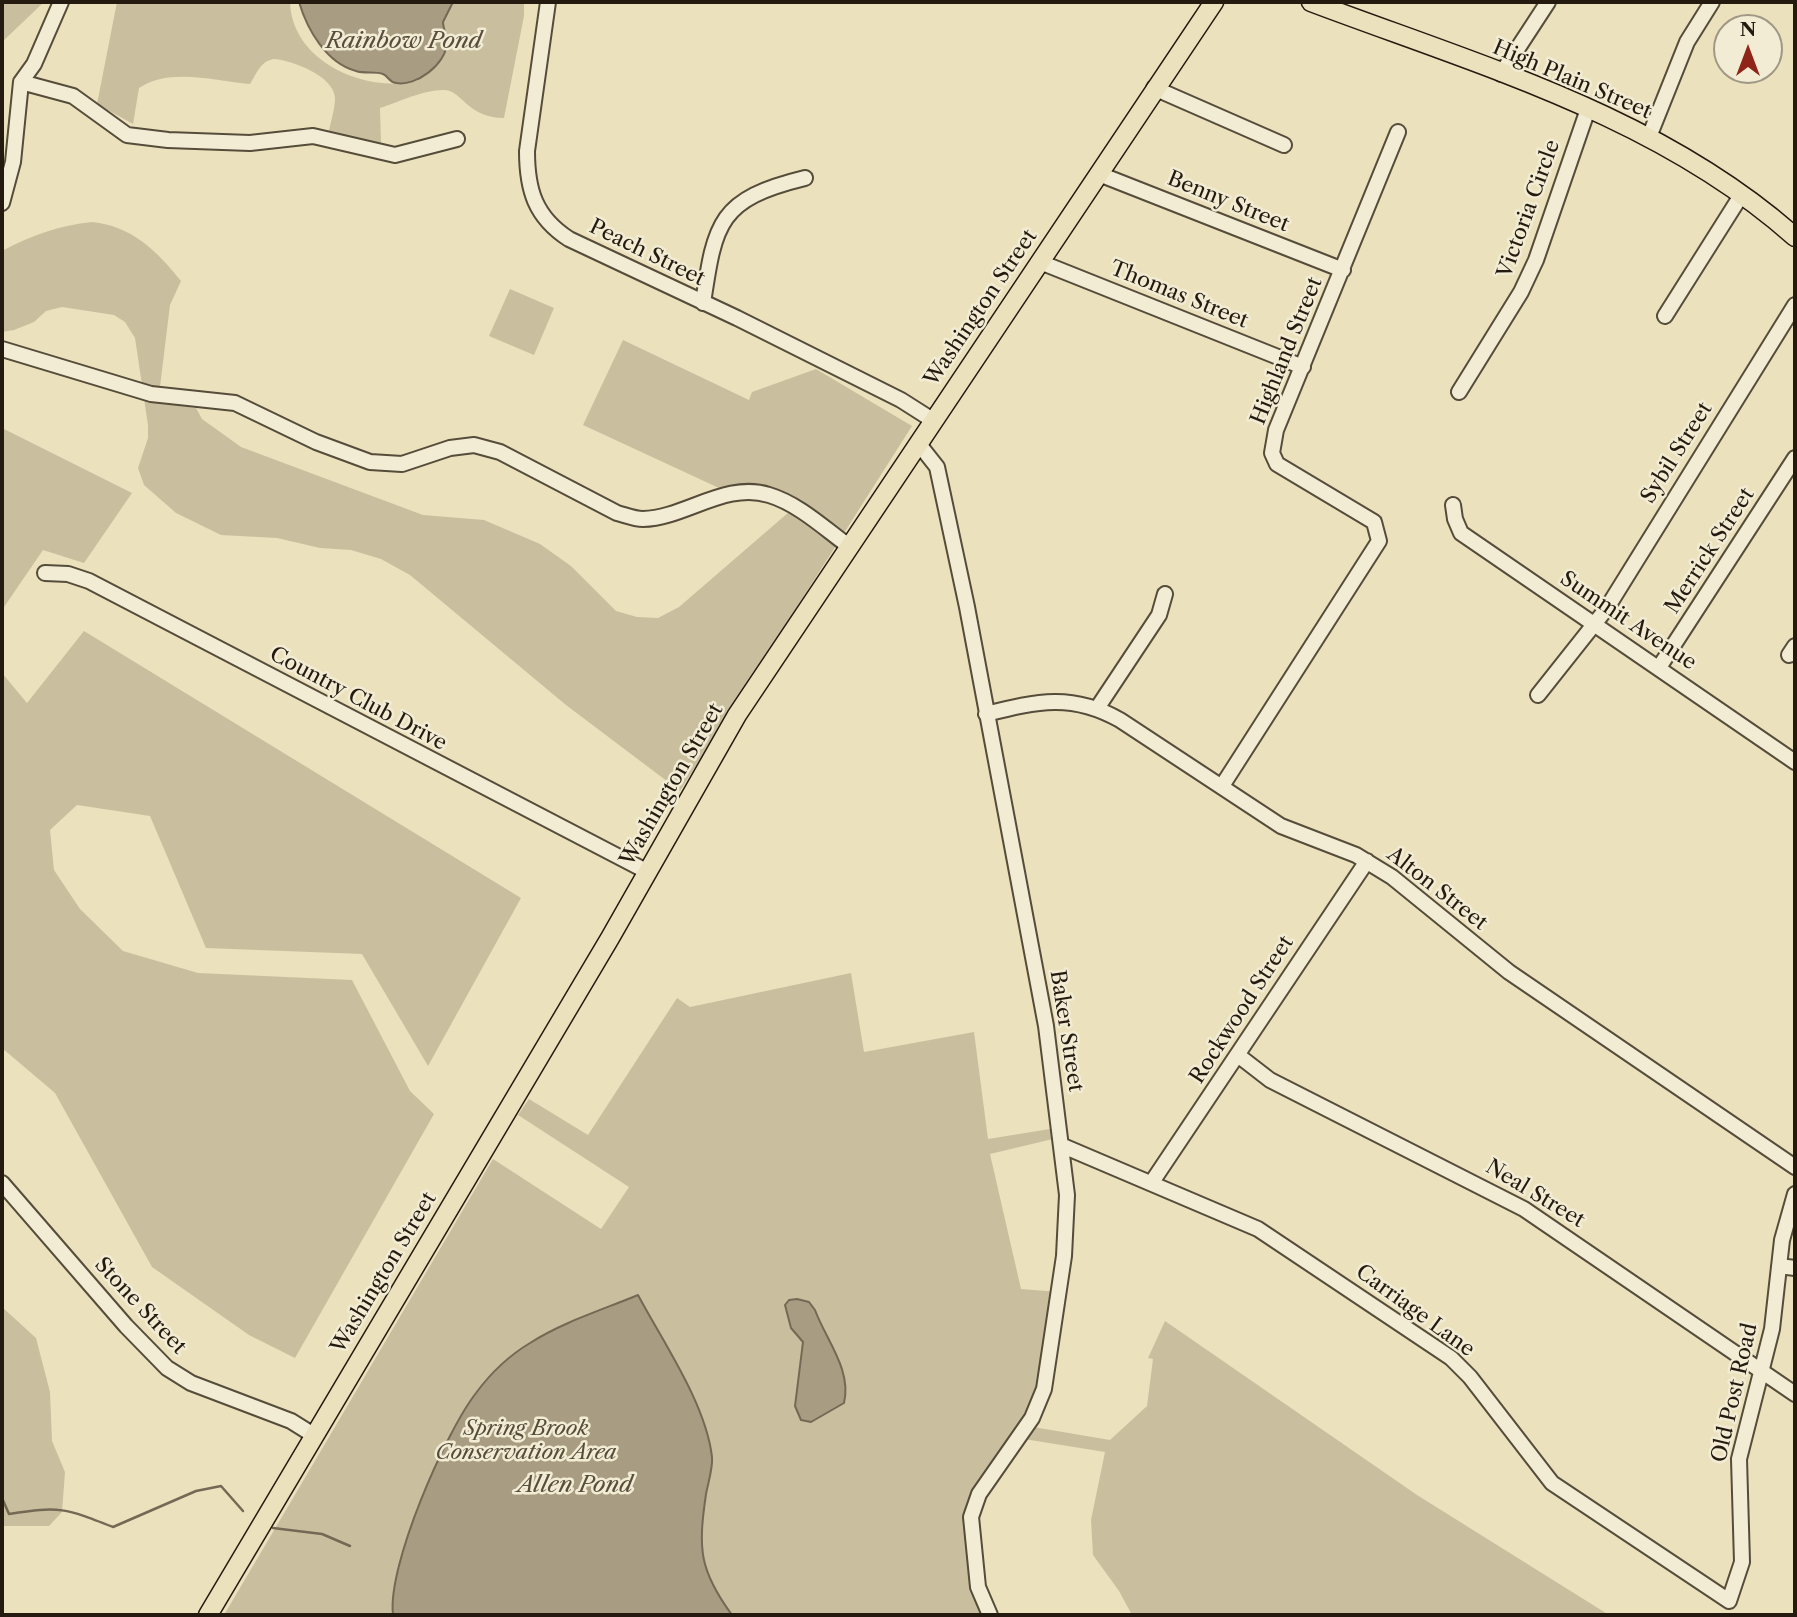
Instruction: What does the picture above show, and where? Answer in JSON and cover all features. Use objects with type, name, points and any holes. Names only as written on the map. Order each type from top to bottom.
[{"type":"main road","name":"Washington Street","points":[[208,1615],[649,872],[737,715],[1214,2]]},
{"type":"main road","name":"High Plain Street","points":[[1311,2],[1501,74],[1649,137],[1715,174],[1795,237]]},
{"type":"street","points":[[2,203],[13,162],[22,82],[34,64],[61,2]]},
{"type":"street","name":"Peach Street","points":[[548,2],[527,151],[534,203],[548,224],[569,239],[901,400],[934,421]]},
{"type":"street","points":[[1501,74],[1548,2]]},
{"type":"street","points":[[1649,137],[1687,42],[1712,2]]},
{"type":"street","points":[[22,82],[73,96],[127,135],[168,140],[250,143],[313,136],[395,155],[457,139]]},
{"type":"street","points":[[1154,88],[1284,145]]},
{"type":"street","name":"Victoria Circle","points":[[1459,392],[1521,292],[1536,260],[1588,109]]},
{"type":"street","name":"Highland Street","points":[[1222,786],[1379,541],[1374,522],[1274,462],[1274,435],[1398,132]]},
{"type":"street","name":"Benny Street","points":[[1099,174],[1343,270]]},
{"type":"street","points":[[703,303],[711,251],[723,221],[744,200],[773,186],[805,178]]},
{"type":"street","points":[[1665,316],[1742,194]]},
{"type":"street","name":"Thomas Street","points":[[1040,262],[1303,367]]},
{"type":"street","name":"Sybil Street","points":[[1538,695],[1595,623],[1795,305]]},
{"type":"street","points":[[2,349],[151,394],[235,402],[316,442],[370,462],[402,464],[450,447],[474,444],[500,452],[617,513],[630,517],[642,519],[662,516],[736,494],[766,494],[790,504],[850,547]]},
{"type":"street","name":"Baker Street","points":[[918,443],[937,467],[1046,1026],[1063,1146],[1066,1234],[1044,1389],[1032,1419],[979,1494],[971,1517],[978,1587],[990,1615]]},
{"type":"street","name":"Merrick Street","points":[[1660,666],[1795,458]]},
{"type":"street","name":"Summit Avenue","points":[[1453,505],[1461,533],[1660,666],[1795,762]]},
{"type":"street","name":"Country Club Drive","points":[[45,573],[68,574],[89,581],[463,779],[649,872]]},
{"type":"street","points":[[1098,707],[1159,615],[1165,594]]},
{"type":"street","name":"Alton Street","points":[[986,714],[1062,700],[1098,707],[1281,826],[1367,861],[1392,877],[1508,972],[1795,1167]]},
{"type":"street","name":"Rockwood Street","points":[[1152,1182],[1239,1056],[1367,861]]},
{"type":"street","name":"Neal Street","points":[[1239,1056],[1270,1080],[1524,1209],[1795,1394]]},
{"type":"street","name":"Carriage Lane","points":[[1063,1146],[1258,1229],[1451,1358],[1470,1377],[1552,1483],[1729,1601]]},
{"type":"street","name":"Stone Street","points":[[2,1183],[126,1326],[167,1368],[191,1383],[291,1422],[315,1436]]},
{"type":"street","name":"Old Post Road","points":[[1729,1601],[1742,1562],[1739,1460],[1772,1329],[1782,1240],[1795,1194]]},
{"type":"street","points":[[1779,1266],[1795,1268]]},
{"type":"green space","points":[[2,2],[44,2],[2,42]]},
{"type":"green space","points":[[117,2],[290,2],[294,23],[303,41],[317,57],[354,77],[397,84],[417,81],[447,41],[443,22],[453,2],[524,2],[524,16],[504,118],[482,114],[451,91],[429,92],[380,108],[381,143],[329,131],[335,98],[328,83],[302,66],[275,59],[263,64],[250,84],[193,77],[164,78],[151,82],[139,88],[133,124],[97,104]]},
{"type":"green space","points":[[92,222],[119,229],[142,242],[163,260],[181,281],[170,305],[158,403],[196,408],[202,419],[241,447],[423,515],[484,520],[540,544],[571,566],[616,611],[637,617],[658,618],[679,607],[789,512],[798,500],[764,486],[719,488],[583,425],[623,340],[749,400],[752,392],[816,369],[912,426],[680,791],[566,705],[410,575],[381,559],[351,550],[320,548],[277,538],[221,535],[176,513],[144,485],[138,468],[148,438],[148,425],[135,338],[125,322],[114,315],[62,307],[46,311],[34,322],[2,332],[2,251],[46,232]]},
{"type":"green space","points":[[510,289],[554,308],[534,355],[489,336]]},
{"type":"green space","points":[[2,428],[132,493],[84,563],[43,550],[2,610]]},
{"type":"green space","points":[[84,631],[521,898],[428,1066],[362,954],[206,948],[150,816],[77,805],[50,830],[54,870],[80,909],[123,951],[198,973],[352,980],[410,1091],[434,1114],[295,1358],[249,1335],[152,1267],[55,1093],[2,1048],[2,673],[27,703]]},
{"type":"green space","name":"Spring Brook Conservation Area","points":[[851,973],[864,1052],[974,1032],[988,1139],[1056,1128],[1057,1138],[990,1154],[1021,1289],[1059,1292],[1044,1389],[971,1517],[990,1615],[224,1615],[493,1159],[601,1229],[629,1187],[518,1115],[529,1099],[588,1135],[677,998],[690,1007]]},
{"type":"green space","points":[[2,1307],[36,1338],[50,1392],[52,1441],[65,1472],[62,1512],[49,1526],[2,1526]]},
{"type":"green space","points":[[1165,1321],[1417,1495],[1609,1615],[1132,1615],[1119,1591],[1093,1555],[1091,1520],[1105,1452],[1024,1439],[1033,1427],[1110,1440],[1147,1406],[1153,1359],[1148,1358]]},
{"type":"water","name":"Rainbow Pond","points":[[299,2],[453,2],[443,22],[447,40],[445,51],[429,72],[421,78],[404,83],[394,82],[380,73],[356,71],[336,61],[319,44]]},
{"type":"water","name":"Allen Pond","points":[[638,1295],[693,1395],[708,1437],[712,1461],[703,1513],[702,1545],[713,1585],[732,1615],[393,1615],[399,1565],[408,1534],[449,1438],[476,1393],[501,1365],[530,1343],[569,1323]]},
{"type":"water","points":[[789,1300],[809,1302],[815,1310],[837,1355],[846,1391],[844,1403],[811,1422],[801,1420],[795,1406],[803,1342],[791,1328],[785,1305]]},
{"type":"waterway","points":[[2,1498],[9,1514],[62,1510],[113,1527],[196,1491],[221,1486],[243,1511]]},
{"type":"waterway","points":[[273,1528],[322,1534],[350,1546]]}]
